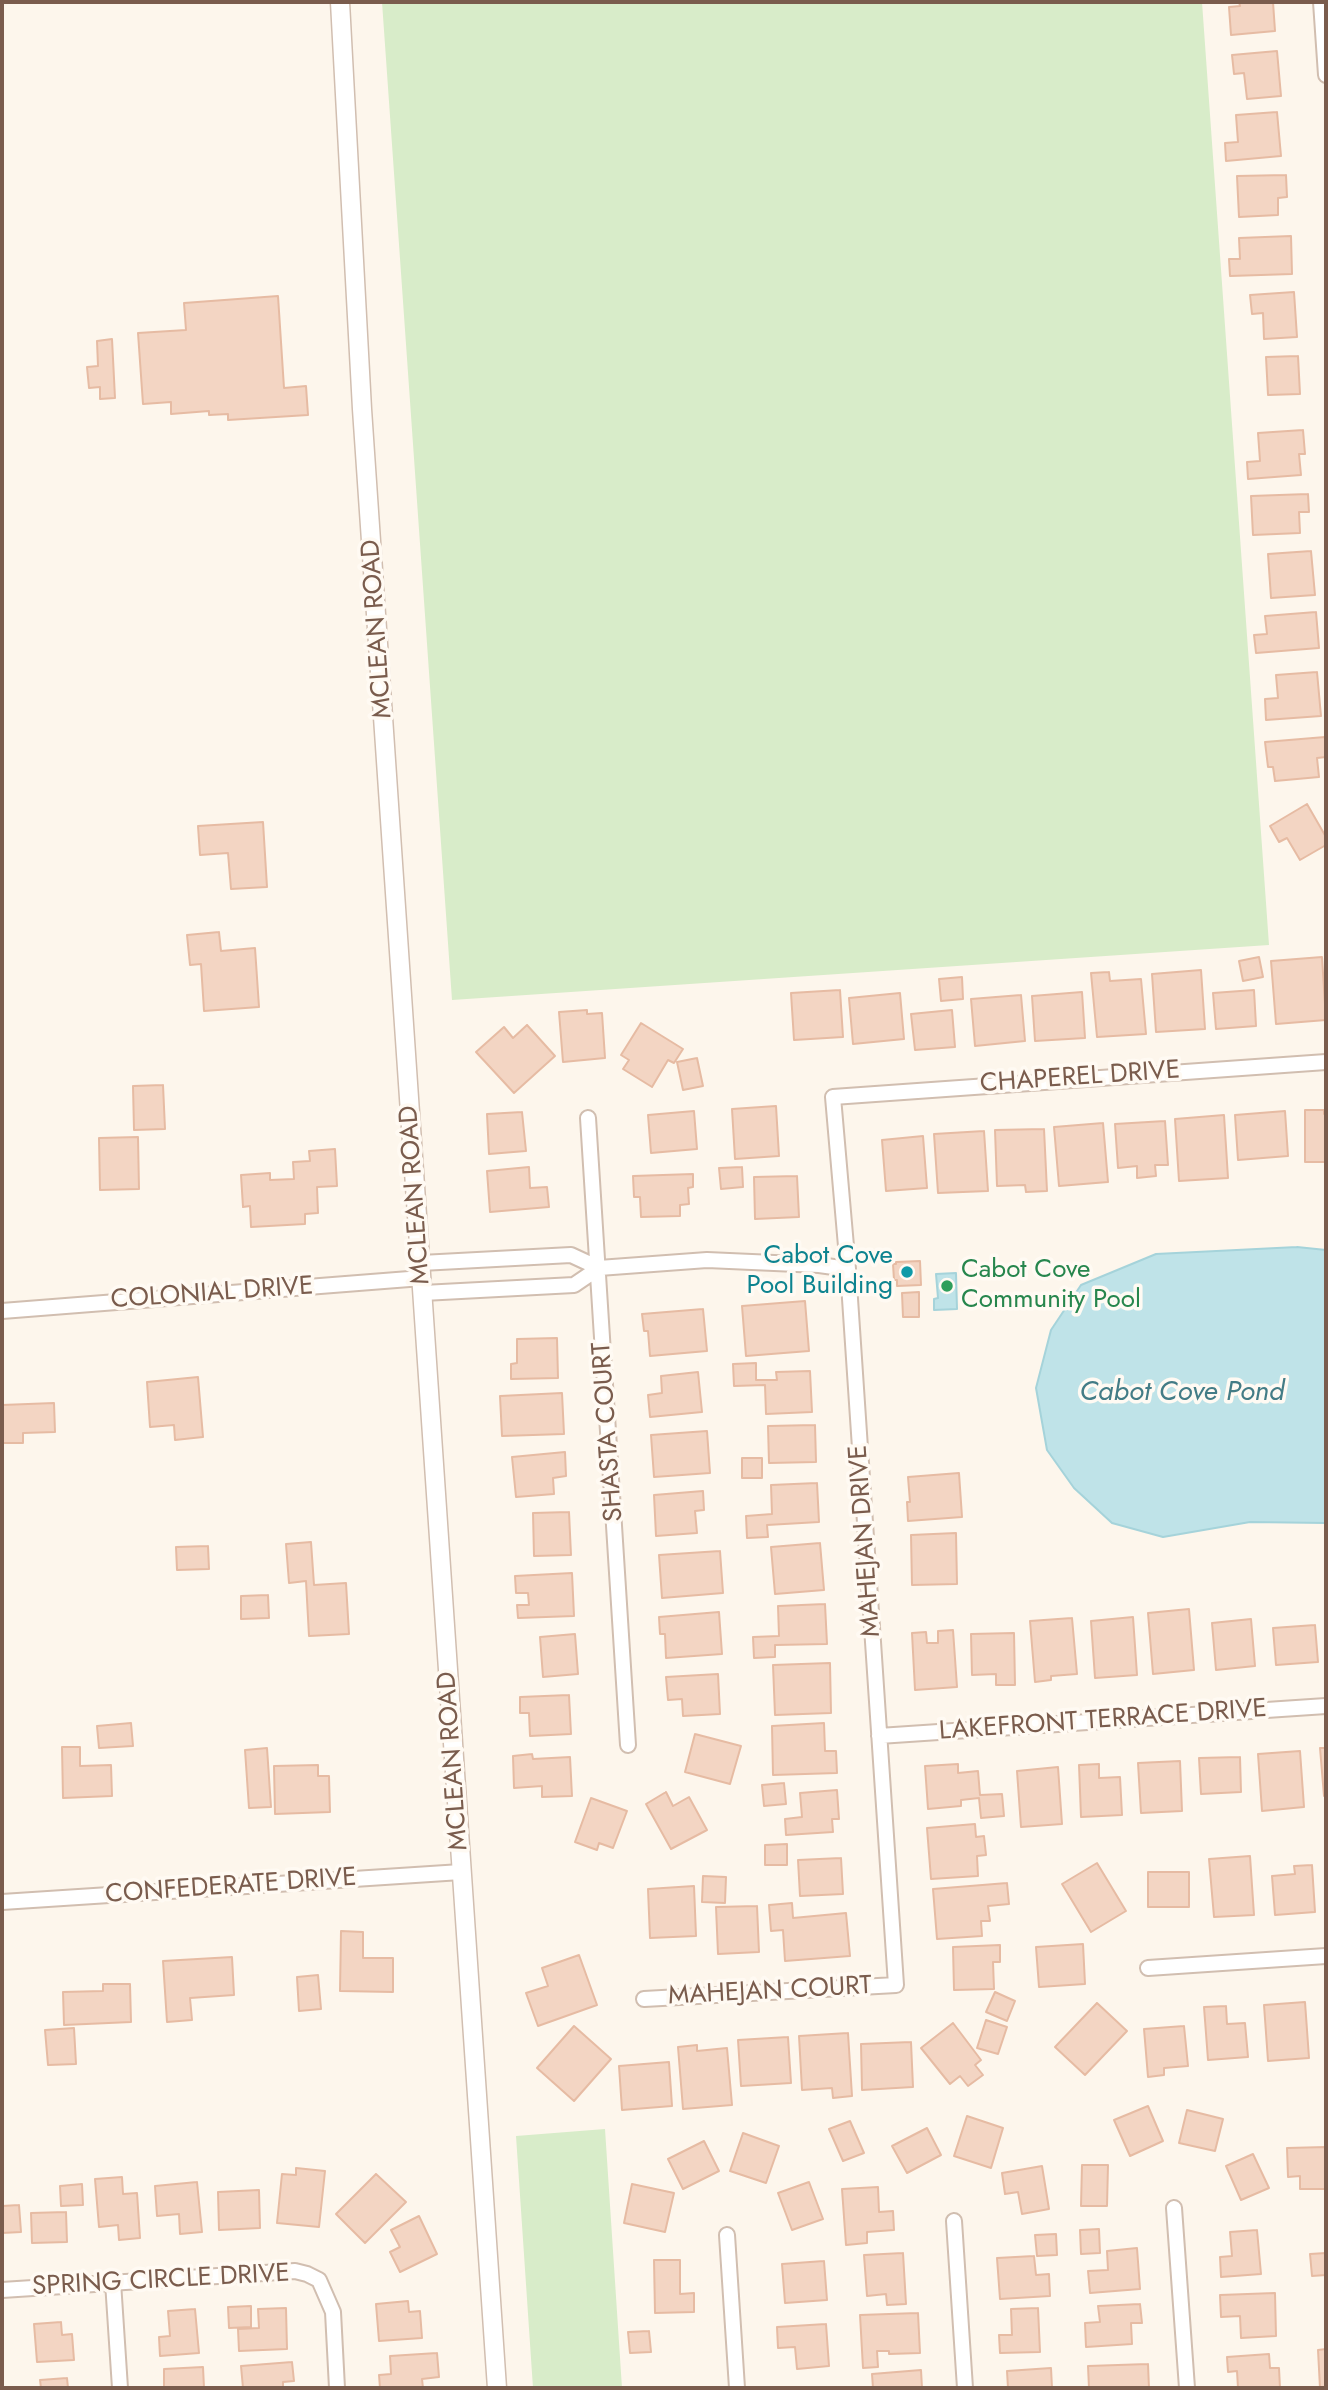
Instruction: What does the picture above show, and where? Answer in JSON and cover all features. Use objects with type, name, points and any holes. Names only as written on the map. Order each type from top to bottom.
[{"type":"street","name":"MCLEAN ROAD","points":[[340,2],[361,396],[497,2388]]},
{"type":"street","points":[[1321,2],[1326,75]]},
{"type":"street","name":"CHAPEREL DRIVE","points":[[833,1097],[1326,1062]]},
{"type":"street","name":"MAHEJAN DRIVE","points":[[833,1097],[848,1269],[896,1985]]},
{"type":"street","name":"SHASTA COURT","points":[[588,1118],[628,1745]]},
{"type":"street","points":[[422,1278],[571,1255],[599,1268],[707,1260],[820,1265],[848,1269]]},
{"type":"street","points":[[422,1278],[574,1285],[599,1268]]},
{"type":"street","name":"COLONIAL DRIVE","points":[[2,1311],[422,1278]]},
{"type":"street","name":"LAKEFRONT TERRACE DRIVE","points":[[879,1736],[1326,1706]]},
{"type":"street","name":"CONFEDERATE DRIVE","points":[[2,1902],[461,1872]]},
{"type":"street","points":[[1148,1968],[1326,1956]]},
{"type":"street","name":"MAHEJAN COURT","points":[[644,1999],[896,1985]]},
{"type":"street","points":[[1174,2208],[1187,2388]]},
{"type":"street","points":[[954,2221],[965,2388]]},
{"type":"street","points":[[727,2235],[737,2388]]},
{"type":"street","name":"SPRING CIRCLE DRIVE","points":[[2,2290],[295,2271],[319,2280],[333,2312],[337,2388]]},
{"type":"street","points":[[113,2282],[120,2388]]},
{"type":"green space","points":[[382,2],[1202,2],[1269,945],[452,1000]]},
{"type":"green space","points":[[605,2129],[622,2388],[533,2388],[516,2136]]},
{"type":"water","name":"Cabot Cove Pond","points":[[1297,1247],[1326,1250],[1326,1523],[1250,1522],[1163,1537],[1112,1523],[1074,1488],[1047,1450],[1036,1388],[1051,1330],[1081,1285],[1156,1254]]},
{"type":"water","name":"Cabot Cove Community Pool","points":[[956,1273],[957,1309],[934,1310],[934,1299],[938,1298],[936,1274]]},
{"type":"building","points":[[1239,2],[1273,2],[1275,31],[1231,35],[1229,7],[1240,6]]},
{"type":"building","points":[[1277,51],[1281,96],[1247,99],[1244,73],[1234,74],[1232,55]]},
{"type":"building","points":[[1277,112],[1281,156],[1226,161],[1225,143],[1238,142],[1236,115]]},
{"type":"building","points":[[1286,175],[1287,197],[1278,198],[1278,215],[1239,217],[1237,176]]},
{"type":"building","points":[[1291,236],[1292,274],[1230,276],[1229,259],[1240,259],[1239,238]]},
{"type":"building","points":[[1294,292],[1297,337],[1264,339],[1263,313],[1252,314],[1250,295]]},
{"type":"building","points":[[278,296],[284,388],[306,386],[308,415],[228,420],[228,414],[209,415],[209,411],[171,414],[171,402],[143,404],[138,333],[186,330],[184,303]]},
{"type":"building","points":[[112,339],[115,398],[100,399],[100,387],[89,388],[87,367],[98,366],[97,341]]},
{"type":"building","points":[[1298,356],[1300,394],[1268,395],[1266,357]]},
{"type":"building","points":[[1303,430],[1305,454],[1299,454],[1301,475],[1248,479],[1247,462],[1260,461],[1258,433]]},
{"type":"building","points":[[1308,494],[1309,512],[1299,512],[1300,533],[1253,535],[1251,496]]},
{"type":"building","points":[[1311,551],[1315,595],[1271,598],[1268,554]]},
{"type":"building","points":[[1316,612],[1319,648],[1256,653],[1254,635],[1267,634],[1265,616]]},
{"type":"building","points":[[1317,672],[1321,716],[1266,720],[1265,699],[1278,698],[1276,675]]},
{"type":"building","points":[[1325,737],[1326,757],[1317,758],[1319,777],[1275,781],[1273,767],[1268,767],[1265,742]]},
{"type":"building","points":[[1307,804],[1326,837],[1326,845],[1300,860],[1287,838],[1279,842],[1270,826]]},
{"type":"building","points":[[263,822],[267,887],[231,889],[228,853],[200,855],[198,826]]},
{"type":"building","points":[[219,932],[221,951],[255,948],[259,1007],[204,1011],[201,964],[190,965],[187,935]]},
{"type":"building","points":[[1259,957],[1263,977],[1243,981],[1239,961]]},
{"type":"building","points":[[1322,957],[1326,1020],[1276,1024],[1271,961]]},
{"type":"building","points":[[1201,970],[1205,1029],[1156,1032],[1152,974]]},
{"type":"building","points":[[1109,972],[1110,981],[1141,979],[1146,1034],[1097,1037],[1091,973]]},
{"type":"building","points":[[962,977],[963,999],[941,1001],[939,979]]},
{"type":"building","points":[[840,990],[843,1037],[794,1040],[791,993]]},
{"type":"building","points":[[1254,990],[1256,1026],[1216,1029],[1213,993]]},
{"type":"building","points":[[1082,992],[1085,1038],[1035,1041],[1032,996]]},
{"type":"building","points":[[900,993],[904,1039],[853,1044],[849,998]]},
{"type":"building","points":[[1021,995],[1025,1041],[975,1046],[971,999]]},
{"type":"building","points":[[587,1010],[587,1014],[602,1013],[605,1058],[563,1062],[559,1012]]},
{"type":"building","points":[[952,1010],[955,1047],[915,1050],[911,1014]]},
{"type":"building","points":[[641,1023],[683,1049],[674,1063],[668,1060],[652,1087],[623,1069],[629,1060],[621,1055]]},
{"type":"building","points":[[527,1025],[555,1056],[514,1093],[476,1052],[504,1027],[513,1038]]},
{"type":"building","points":[[697,1058],[703,1086],[683,1090],[677,1062]]},
{"type":"building","points":[[163,1085],[165,1129],[134,1130],[133,1086]]},
{"type":"building","points":[[776,1106],[779,1156],[735,1159],[732,1109]]},
{"type":"building","points":[[1305,1110],[1324,1110],[1326,1114],[1326,1162],[1305,1162]]},
{"type":"building","points":[[694,1111],[697,1149],[651,1153],[648,1115]]},
{"type":"building","points":[[1285,1111],[1288,1156],[1238,1160],[1235,1115]]},
{"type":"building","points":[[522,1112],[526,1151],[489,1154],[487,1114]]},
{"type":"building","points":[[1224,1115],[1228,1178],[1179,1181],[1175,1119]]},
{"type":"building","points":[[1165,1121],[1168,1165],[1155,1165],[1156,1176],[1137,1178],[1137,1166],[1118,1168],[1115,1124]]},
{"type":"building","points":[[1103,1123],[1108,1182],[1059,1186],[1054,1127]]},
{"type":"building","points":[[1044,1129],[1047,1191],[1026,1192],[1025,1185],[997,1186],[995,1130]]},
{"type":"building","points":[[984,1131],[988,1191],[938,1193],[934,1134]]},
{"type":"building","points":[[923,1136],[927,1188],[886,1191],[882,1140]]},
{"type":"building","points":[[138,1137],[139,1189],[100,1190],[99,1138]]},
{"type":"building","points":[[335,1149],[337,1186],[317,1187],[318,1213],[305,1214],[305,1224],[251,1227],[250,1206],[243,1207],[241,1175],[270,1173],[270,1180],[294,1179],[293,1162],[310,1161],[309,1151]]},
{"type":"building","points":[[529,1167],[530,1188],[547,1187],[549,1207],[490,1212],[487,1171]]},
{"type":"building","points":[[742,1167],[743,1187],[721,1189],[719,1168]]},
{"type":"building","points":[[693,1174],[693,1187],[688,1188],[689,1204],[680,1205],[680,1216],[641,1217],[640,1197],[634,1197],[633,1176]]},
{"type":"building","points":[[797,1176],[799,1217],[755,1219],[754,1177]]},
{"type":"building","name":"Cabot Cove Pool Building","points":[[920,1261],[921,1285],[897,1286],[893,1264]]},
{"type":"building","points":[[919,1292],[919,1317],[903,1317],[902,1293]]},
{"type":"building","points":[[805,1301],[809,1351],[746,1356],[742,1306]]},
{"type":"building","points":[[703,1309],[707,1351],[650,1356],[648,1331],[644,1331],[642,1314]]},
{"type":"building","points":[[557,1338],[558,1378],[511,1379],[511,1364],[517,1363],[517,1339]]},
{"type":"building","points":[[756,1363],[756,1380],[777,1380],[776,1372],[810,1371],[812,1412],[766,1414],[765,1385],[734,1386],[733,1364]]},
{"type":"building","points":[[698,1372],[702,1412],[650,1417],[648,1395],[662,1393],[661,1376]]},
{"type":"building","points":[[198,1377],[203,1437],[175,1440],[174,1425],[150,1427],[147,1382]]},
{"type":"building","points":[[562,1393],[564,1434],[502,1436],[500,1396]]},
{"type":"building","points":[[54,1403],[55,1432],[23,1433],[23,1443],[2,1443],[2,1405]]},
{"type":"building","points":[[815,1425],[816,1462],[769,1463],[768,1426]]},
{"type":"building","points":[[707,1431],[710,1473],[654,1477],[651,1435]]},
{"type":"building","points":[[565,1452],[566,1476],[553,1478],[554,1494],[516,1497],[512,1457]]},
{"type":"building","points":[[742,1458],[762,1458],[762,1478],[742,1478]]},
{"type":"building","points":[[959,1473],[962,1517],[908,1521],[908,1477]]},
{"type":"building","points":[[817,1483],[819,1522],[767,1525],[768,1537],[747,1538],[746,1516],[772,1514],[771,1485]]},
{"type":"building","points":[[703,1491],[704,1510],[695,1511],[697,1533],[656,1536],[654,1495]]},
{"type":"building","points":[[569,1512],[571,1555],[534,1556],[533,1513]]},
{"type":"building","points":[[956,1533],[957,1584],[912,1585],[911,1535]]},
{"type":"building","points":[[311,1542],[314,1585],[346,1583],[349,1634],[309,1636],[306,1581],[289,1583],[286,1544]]},
{"type":"building","points":[[820,1543],[824,1590],[775,1594],[771,1547]]},
{"type":"building","points":[[208,1546],[209,1569],[177,1570],[176,1547]]},
{"type":"building","points":[[720,1551],[723,1593],[662,1598],[659,1555]]},
{"type":"building","points":[[572,1573],[574,1616],[518,1618],[517,1605],[529,1605],[528,1593],[516,1593],[515,1576]]},
{"type":"building","points":[[268,1595],[269,1618],[241,1619],[241,1596]]},
{"type":"building","points":[[825,1604],[827,1644],[775,1645],[775,1657],[754,1658],[753,1637],[779,1636],[778,1606]]},
{"type":"building","points":[[1189,1609],[1194,1670],[1153,1674],[1148,1613]]},
{"type":"building","points":[[719,1612],[722,1654],[666,1658],[665,1634],[660,1634],[659,1617]]},
{"type":"building","points":[[1133,1617],[1137,1675],[1095,1678],[1091,1621]]},
{"type":"building","points":[[1072,1618],[1077,1674],[1051,1676],[1051,1680],[1035,1682],[1030,1621]]},
{"type":"building","points":[[1251,1619],[1255,1666],[1216,1670],[1212,1623]]},
{"type":"building","points":[[1315,1625],[1318,1662],[1276,1665],[1273,1628]]},
{"type":"building","points":[[953,1630],[957,1687],[915,1690],[912,1633],[926,1632],[927,1643],[938,1643],[938,1631]]},
{"type":"building","points":[[1014,1633],[1015,1685],[996,1685],[996,1674],[972,1675],[971,1634]]},
{"type":"building","points":[[575,1634],[578,1674],[543,1677],[540,1637]]},
{"type":"building","points":[[830,1663],[831,1713],[775,1715],[773,1665]]},
{"type":"building","points":[[718,1674],[720,1714],[683,1716],[682,1699],[668,1700],[666,1677]]},
{"type":"building","points":[[569,1695],[571,1734],[530,1736],[529,1713],[520,1713],[520,1697]]},
{"type":"building","points":[[131,1723],[133,1746],[99,1748],[97,1726]]},
{"type":"building","points":[[824,1723],[825,1751],[836,1751],[837,1773],[773,1775],[772,1726]]},
{"type":"building","points":[[695,1734],[741,1746],[730,1784],[685,1772]]},
{"type":"building","points":[[62,1747],[80,1747],[80,1766],[111,1765],[112,1796],[63,1798]]},
{"type":"building","points":[[267,1748],[271,1807],[249,1808],[245,1750]]},
{"type":"building","points":[[1320,1748],[1326,1748],[1326,1796],[1324,1796]]},
{"type":"building","points":[[1300,1751],[1304,1807],[1262,1811],[1258,1754]]},
{"type":"building","points":[[532,1754],[533,1759],[570,1757],[572,1796],[542,1797],[542,1786],[514,1788],[513,1756]]},
{"type":"building","points":[[1240,1757],[1241,1792],[1201,1794],[1199,1758]]},
{"type":"building","points":[[1180,1761],[1182,1811],[1141,1813],[1138,1763]]},
{"type":"building","points":[[958,1764],[958,1773],[978,1771],[980,1795],[1002,1794],[1004,1816],[981,1818],[979,1798],[961,1800],[961,1806],[928,1809],[925,1766]]},
{"type":"building","points":[[1099,1764],[1099,1778],[1120,1777],[1122,1815],[1081,1817],[1079,1765]]},
{"type":"building","points":[[318,1765],[318,1776],[329,1776],[330,1812],[275,1814],[274,1766]]},
{"type":"building","points":[[1058,1767],[1062,1824],[1021,1827],[1017,1771]]},
{"type":"building","points":[[784,1783],[786,1804],[764,1806],[762,1785]]},
{"type":"building","points":[[837,1790],[839,1819],[832,1819],[833,1832],[786,1835],[785,1819],[802,1817],[800,1793]]},
{"type":"building","points":[[666,1792],[673,1806],[689,1797],[707,1830],[671,1849],[646,1804]]},
{"type":"building","points":[[591,1798],[627,1811],[613,1848],[599,1843],[597,1850],[575,1842]]},
{"type":"building","points":[[975,1824],[976,1837],[984,1836],[986,1855],[977,1856],[978,1876],[931,1879],[927,1828]]},
{"type":"building","points":[[787,1844],[787,1865],[765,1865],[765,1845]]},
{"type":"building","points":[[1250,1856],[1254,1915],[1214,1917],[1209,1859]]},
{"type":"building","points":[[841,1858],[843,1894],[800,1896],[798,1860]]},
{"type":"building","points":[[1097,1863],[1126,1911],[1091,1932],[1062,1884]]},
{"type":"building","points":[[1312,1865],[1315,1912],[1275,1915],[1272,1876],[1295,1874],[1294,1866]]},
{"type":"building","points":[[1148,1872],[1189,1872],[1189,1907],[1148,1907]]},
{"type":"building","points":[[703,1876],[726,1877],[725,1903],[702,1902]]},
{"type":"building","points":[[1007,1883],[1009,1904],[988,1906],[990,1921],[981,1921],[982,1936],[937,1939],[933,1889]]},
{"type":"building","points":[[694,1886],[696,1936],[650,1938],[648,1889]]},
{"type":"building","points":[[792,1903],[793,1918],[846,1913],[850,1956],[785,1961],[783,1930],[771,1931],[769,1905]]},
{"type":"building","points":[[757,1906],[759,1952],[718,1954],[716,1907]]},
{"type":"building","points":[[341,1931],[363,1932],[363,1958],[393,1958],[393,1992],[340,1991]]},
{"type":"building","points":[[1083,1944],[1085,1984],[1039,1987],[1036,1947]]},
{"type":"building","points":[[1000,1945],[1000,1962],[993,1962],[994,1989],[954,1990],[953,1947]]},
{"type":"building","points":[[579,1955],[597,2005],[538,2026],[526,1993],[548,1986],[542,1968]]},
{"type":"building","points":[[232,1957],[234,1995],[190,1998],[192,2020],[167,2022],[163,1961]]},
{"type":"building","points":[[318,1975],[321,2009],[299,2011],[297,1977]]},
{"type":"building","points":[[103,1984],[130,1984],[131,2022],[64,2025],[63,1992],[103,1991]]},
{"type":"building","points":[[995,1992],[1015,2001],[1007,2021],[986,2012]]},
{"type":"building","points":[[1305,2002],[1309,2058],[1268,2061],[1264,2005]]},
{"type":"building","points":[[1097,2003],[1127,2031],[1085,2075],[1055,2047]]},
{"type":"building","points":[[1226,2006],[1227,2024],[1245,2023],[1248,2057],[1208,2060],[1204,2007]]},
{"type":"building","points":[[986,2020],[1007,2027],[998,2054],[977,2048]]},
{"type":"building","points":[[953,2023],[981,2060],[975,2065],[983,2075],[968,2086],[960,2076],[950,2084],[921,2048]]},
{"type":"building","points":[[574,2026],[611,2059],[574,2101],[537,2068]]},
{"type":"building","points":[[1184,2026],[1188,2066],[1164,2068],[1164,2075],[1148,2077],[1144,2029]]},
{"type":"building","points":[[74,2028],[76,2064],[48,2065],[45,2030]]},
{"type":"building","points":[[848,2033],[852,2096],[833,2098],[832,2088],[802,2090],[799,2036]]},
{"type":"building","points":[[788,2037],[791,2083],[741,2086],[738,2040]]},
{"type":"building","points":[[911,2042],[913,2087],[862,2090],[861,2044]]},
{"type":"building","points":[[697,2045],[697,2051],[727,2048],[732,2105],[683,2109],[678,2047]]},
{"type":"building","points":[[669,2062],[672,2106],[622,2110],[619,2066]]},
{"type":"building","points":[[1148,2106],[1163,2141],[1130,2156],[1114,2120]]},
{"type":"building","points":[[1187,2110],[1223,2119],[1215,2151],[1179,2143]]},
{"type":"building","points":[[967,2116],[1003,2128],[991,2168],[954,2156]]},
{"type":"building","points":[[850,2121],[864,2153],[843,2161],[829,2129]]},
{"type":"building","points":[[927,2128],[941,2155],[907,2173],[892,2146]]},
{"type":"building","points":[[743,2133],[779,2146],[766,2183],[730,2171]]},
{"type":"building","points":[[704,2141],[719,2171],[683,2189],[668,2159]]},
{"type":"building","points":[[1326,2147],[1326,2189],[1300,2189],[1300,2176],[1288,2177],[1287,2148]]},
{"type":"building","points":[[1253,2154],[1269,2188],[1241,2200],[1226,2166]]},
{"type":"building","points":[[1082,2165],[1108,2165],[1107,2206],[1081,2206]]},
{"type":"building","points":[[1042,2166],[1049,2209],[1022,2214],[1018,2192],[1005,2194],[1002,2173]]},
{"type":"building","points":[[296,2168],[325,2171],[319,2227],[277,2223],[282,2174],[296,2175]]},
{"type":"building","points":[[376,2174],[406,2202],[365,2243],[336,2214]]},
{"type":"building","points":[[122,2177],[123,2194],[137,2193],[140,2238],[119,2240],[118,2225],[99,2227],[95,2179]]},
{"type":"building","points":[[197,2182],[202,2232],[180,2234],[179,2214],[157,2216],[155,2186]]},
{"type":"building","points":[[809,2182],[823,2219],[792,2230],[778,2193]]},
{"type":"building","points":[[82,2184],[83,2205],[61,2206],[60,2186]]},
{"type":"building","points":[[632,2184],[674,2193],[665,2232],[624,2223]]},
{"type":"building","points":[[878,2187],[879,2212],[893,2211],[894,2230],[867,2232],[867,2243],[846,2245],[842,2189]]},
{"type":"building","points":[[259,2190],[260,2228],[219,2230],[218,2192]]},
{"type":"building","points":[[19,2205],[21,2232],[2,2233],[2,2206]]},
{"type":"building","points":[[66,2212],[67,2242],[32,2243],[31,2213]]},
{"type":"building","points":[[419,2216],[437,2254],[400,2272],[390,2252],[400,2247],[391,2230]]},
{"type":"building","points":[[1099,2229],[1100,2253],[1081,2254],[1080,2230]]},
{"type":"building","points":[[1257,2230],[1261,2274],[1221,2277],[1220,2257],[1232,2256],[1230,2232]]},
{"type":"building","points":[[1056,2234],[1057,2255],[1037,2256],[1035,2235]]},
{"type":"building","points":[[1137,2248],[1140,2289],[1090,2293],[1088,2271],[1108,2270],[1107,2251]]},
{"type":"building","points":[[903,2253],[906,2304],[887,2305],[886,2294],[867,2296],[864,2255]]},
{"type":"building","points":[[1326,2253],[1326,2275],[1312,2276],[1310,2254]]},
{"type":"building","points":[[1034,2256],[1036,2275],[1049,2274],[1050,2296],[1000,2299],[997,2258]]},
{"type":"building","points":[[654,2260],[680,2260],[680,2294],[694,2293],[694,2312],[655,2313]]},
{"type":"building","points":[[824,2261],[827,2300],[785,2303],[782,2264]]},
{"type":"building","points":[[1275,2293],[1276,2336],[1241,2338],[1240,2316],[1221,2317],[1220,2295]]},
{"type":"building","points":[[408,2301],[409,2312],[420,2311],[422,2338],[379,2341],[376,2304]]},
{"type":"building","points":[[1140,2304],[1142,2323],[1131,2323],[1132,2344],[1086,2347],[1085,2323],[1100,2322],[1098,2306]]},
{"type":"building","points":[[251,2306],[251,2327],[229,2328],[228,2307]]},
{"type":"building","points":[[286,2308],[287,2349],[239,2351],[238,2329],[259,2328],[258,2309]]},
{"type":"building","points":[[1038,2308],[1040,2352],[1000,2353],[999,2335],[1012,2335],[1011,2309]]},
{"type":"building","points":[[195,2309],[199,2353],[160,2356],[159,2337],[170,2336],[168,2311]]},
{"type":"building","points":[[918,2313],[920,2353],[889,2354],[889,2351],[877,2351],[878,2367],[863,2368],[860,2315]]},
{"type":"building","points":[[61,2322],[62,2335],[72,2334],[74,2360],[37,2362],[34,2324]]},
{"type":"building","points":[[826,2324],[829,2366],[797,2369],[795,2347],[778,2348],[777,2327]]},
{"type":"building","points":[[649,2331],[651,2352],[630,2353],[628,2332]]},
{"type":"building","points":[[1326,2349],[1326,2388],[1320,2388],[1318,2350]]},
{"type":"building","points":[[437,2353],[439,2377],[422,2379],[423,2388],[380,2388],[379,2375],[391,2374],[390,2356]]},
{"type":"building","points":[[1269,2354],[1270,2368],[1279,2368],[1280,2388],[1238,2388],[1237,2371],[1228,2372],[1227,2357]]},
{"type":"building","points":[[292,2362],[294,2381],[283,2382],[283,2388],[243,2388],[241,2366]]},
{"type":"building","points":[[1148,2364],[1149,2388],[1089,2388],[1088,2366]]},
{"type":"building","points":[[203,2367],[204,2388],[164,2388],[164,2369]]},
{"type":"building","points":[[1051,2368],[1052,2388],[1008,2388],[1007,2371]]},
{"type":"building","points":[[921,2370],[922,2388],[873,2388],[872,2374]]},
{"type":"building","points":[[67,2378],[68,2388],[41,2388],[40,2380]]},
{"type":"place","name":"Cabot Cove Pool Building","points":[[907,1272]]},
{"type":"place","name":"Cabot Cove Community Pool","points":[[947,1286]]}]
